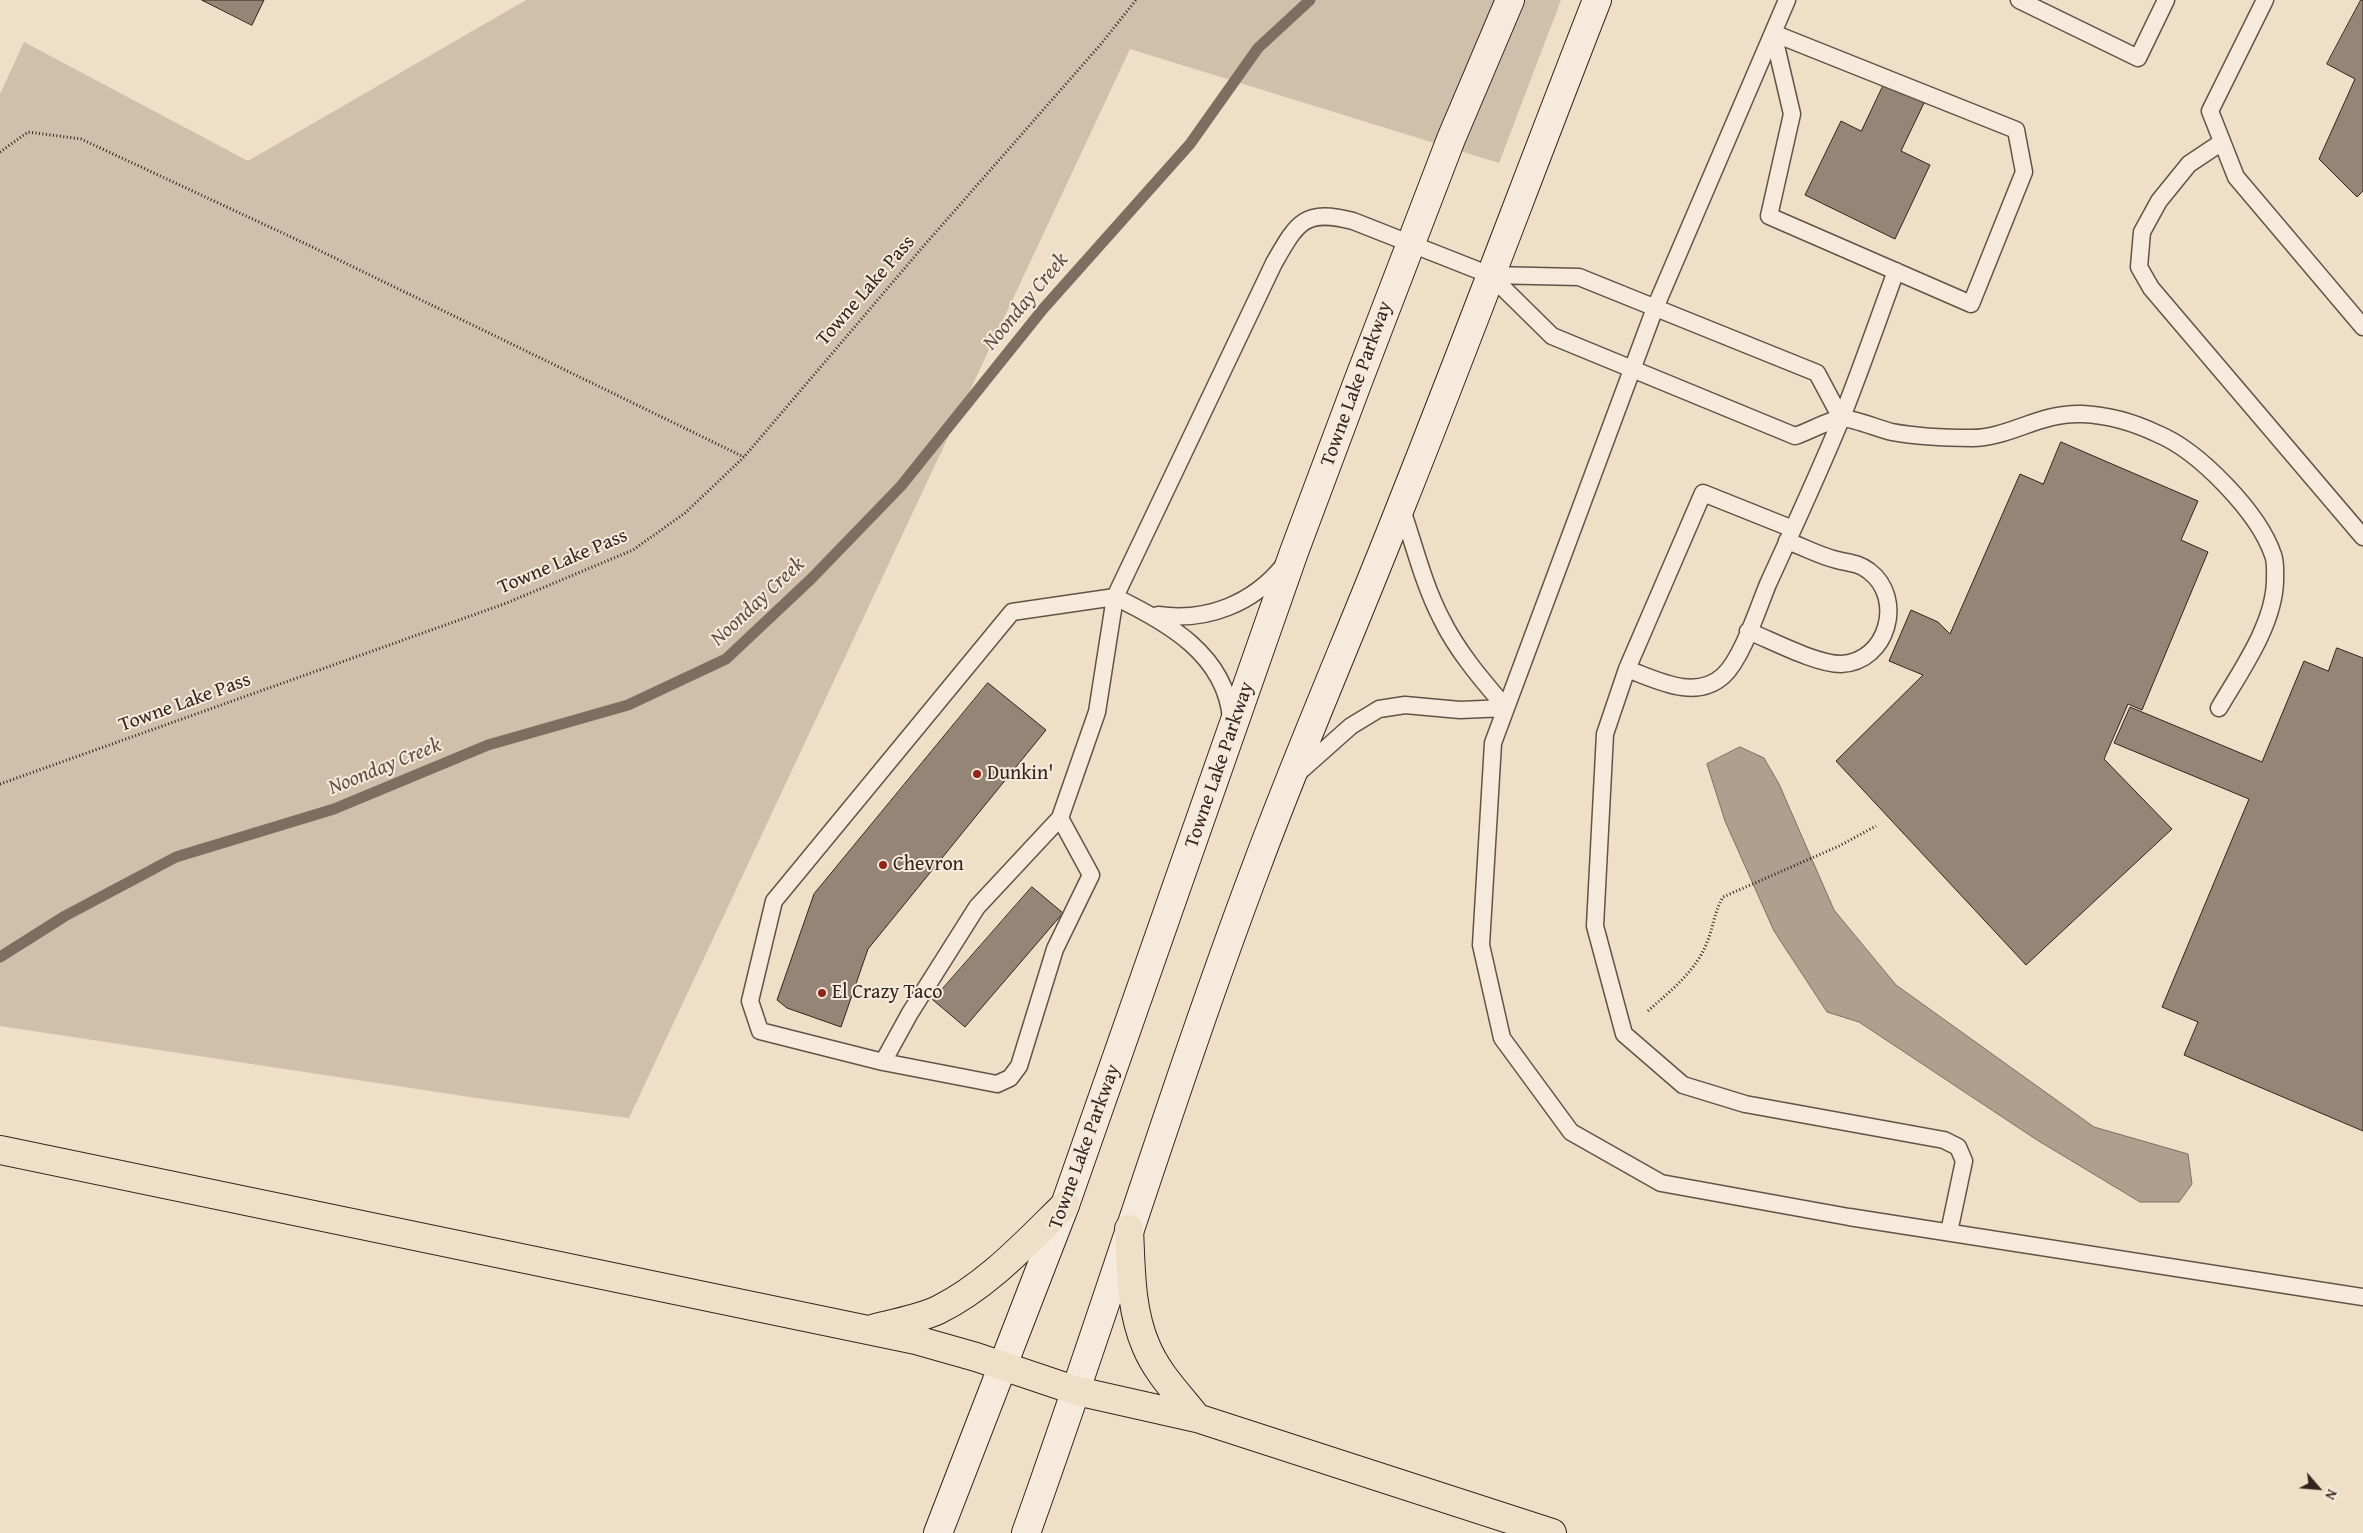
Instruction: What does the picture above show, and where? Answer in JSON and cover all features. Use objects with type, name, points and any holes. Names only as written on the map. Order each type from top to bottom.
[{"type":"highway","points":[[0,1150],[870,1329],[948,1349],[1077,1391],[1197,1418],[1552,1533]]},
{"type":"highway","points":[[870,1329],[906,1321],[938,1310],[975,1287],[1011,1258],[1065,1205]]},
{"type":"highway","points":[[1129,1229],[1132,1290],[1138,1323],[1146,1347],[1161,1372],[1197,1418]]},
{"type":"main road","name":"Towne Lake Parkway","points":[[938,1533],[1065,1205],[1294,552],[1410,243],[1510,0]]},
{"type":"main road","points":[[1026,1533],[1077,1391],[1129,1229],[1256,868],[1401,507],[1597,0]]},
{"type":"lane","points":[[1787,0],[1655,308],[1493,744],[1482,945],[1502,1038],[1571,1132],[1661,1183],[1949,1232],[2363,1297]]},
{"type":"lane","points":[[2019,0],[2138,58],[2166,0]]},
{"type":"lane","points":[[2265,0],[2210,111],[2236,177],[2363,327]]},
{"type":"lane","points":[[1773,33],[2016,130],[2024,172],[1970,304],[1769,216],[1792,114],[1773,33]]},
{"type":"lane","points":[[2222,142],[2189,164],[2159,201],[2142,232],[2139,267],[2151,288],[2363,537]]},
{"type":"lane","points":[[884,1062],[910,1012],[977,907],[1060,818],[1097,712],[1115,597],[1270,272],[1290,235],[1305,220],[1318,215],[1335,216],[1490,275],[1579,277],[1817,373],[1841,418]]},
{"type":"lane","points":[[1627,668],[1675,687],[1702,688],[1723,676],[1739,652],[1841,418],[1896,271]]},
{"type":"lane","points":[[1490,275],[1552,336],[1795,436],[1841,418],[1892,432],[1938,438],[1980,438],[2059,414],[2083,414],[2109,418],[2159,434],[2206,466],[2250,513],[2264,533],[2274,557],[2275,583],[2270,610],[2257,642],[2219,708]]},
{"type":"lane","points":[[1748,631],[1825,663],[1843,664],[1860,659],[1874,648],[1885,634],[1889,616],[1888,598],[1880,582],[1869,570],[1854,562],[1838,560],[1703,493],[1627,668],[1605,734],[1595,926],[1624,1034],[1683,1085],[1745,1104],[1944,1140],[1958,1147],[1964,1161],[1949,1232]]},
{"type":"lane","points":[[1401,507],[1424,580],[1441,619],[1473,669],[1506,708]]},
{"type":"lane","points":[[1153,615],[1177,618],[1201,616],[1228,608],[1256,594],[1276,575],[1294,552]]},
{"type":"lane","points":[[1060,818],[1091,875],[1055,949],[1019,1066],[1010,1078],[997,1084],[884,1062],[760,1031],[750,1001],[774,901],[1012,612],[1115,597],[1153,615],[1195,646],[1223,684],[1230,706],[1232,732]]},
{"type":"lane","points":[[1290,780],[1351,726],[1379,709],[1404,705],[1460,710],[1506,708]]},
{"type":"path","name":"Towne Lake Pass","points":[[0,784],[504,604],[634,550],[686,513],[744,458],[928,242],[1101,44],[1136,0]]},
{"type":"path","points":[[0,152],[28,132],[81,140],[304,243],[744,458]]},
{"type":"path","points":[[1624,1034],[1682,981],[1697,963],[1707,943],[1716,910],[1723,897],[1839,846],[1876,826]]},
{"type":"shaded area","points":[[526,0],[1561,0],[1499,163],[1130,49],[629,1118],[490,1100],[0,1026],[0,94],[24,42],[248,161]]},
{"type":"shaded area","points":[[1740,747],[1764,758],[1779,784],[1834,910],[1896,985],[2094,1127],[2188,1154],[2192,1184],[2179,1202],[2140,1202],[2037,1140],[1859,1022],[1827,1012],[1774,931],[1725,821],[1707,764]]},
{"type":"building","points":[[202,0],[264,0],[252,25]]},
{"type":"building","points":[[2361,0],[2363,0],[2363,191],[2357,197],[2319,159],[2355,79],[2327,64]]},
{"type":"building","points":[[1884,84],[1924,103],[1901,151],[1930,165],[1895,239],[1805,195],[1841,121],[1861,131]]},
{"type":"building","points":[[2061,442],[2198,501],[2181,540],[2208,552],[2142,710],[2128,704],[2104,759],[2172,829],[2026,965],[1836,761],[1923,675],[1889,661],[1911,610],[1938,622],[1950,634],[2020,474],[2043,484]]},
{"type":"building","points":[[2337,648],[2363,658],[2363,1131],[2184,1055],[2198,1022],[2162,1007],[2249,799],[2114,743],[2130,707],[2262,762],[2304,661],[2328,671]]},
{"type":"building","points":[[988,683],[1046,730],[868,949],[841,1027],[787,1008],[777,1000],[814,894]]},
{"type":"building","points":[[1032,887],[1063,913],[965,1027],[933,1000]]},
{"type":"waterway","name":"Noonday Creek","points":[[0,957],[65,916],[176,857],[334,809],[488,745],[628,705],[726,659],[811,579],[901,486],[1043,309],[1190,144],[1258,48],[1310,0]]},
{"type":"place","name":"Dunkin'","points":[[977,774]]},
{"type":"place","name":"Chevron","points":[[883,865]]},
{"type":"place","name":"El Crazy Taco","points":[[822,993]]}]
